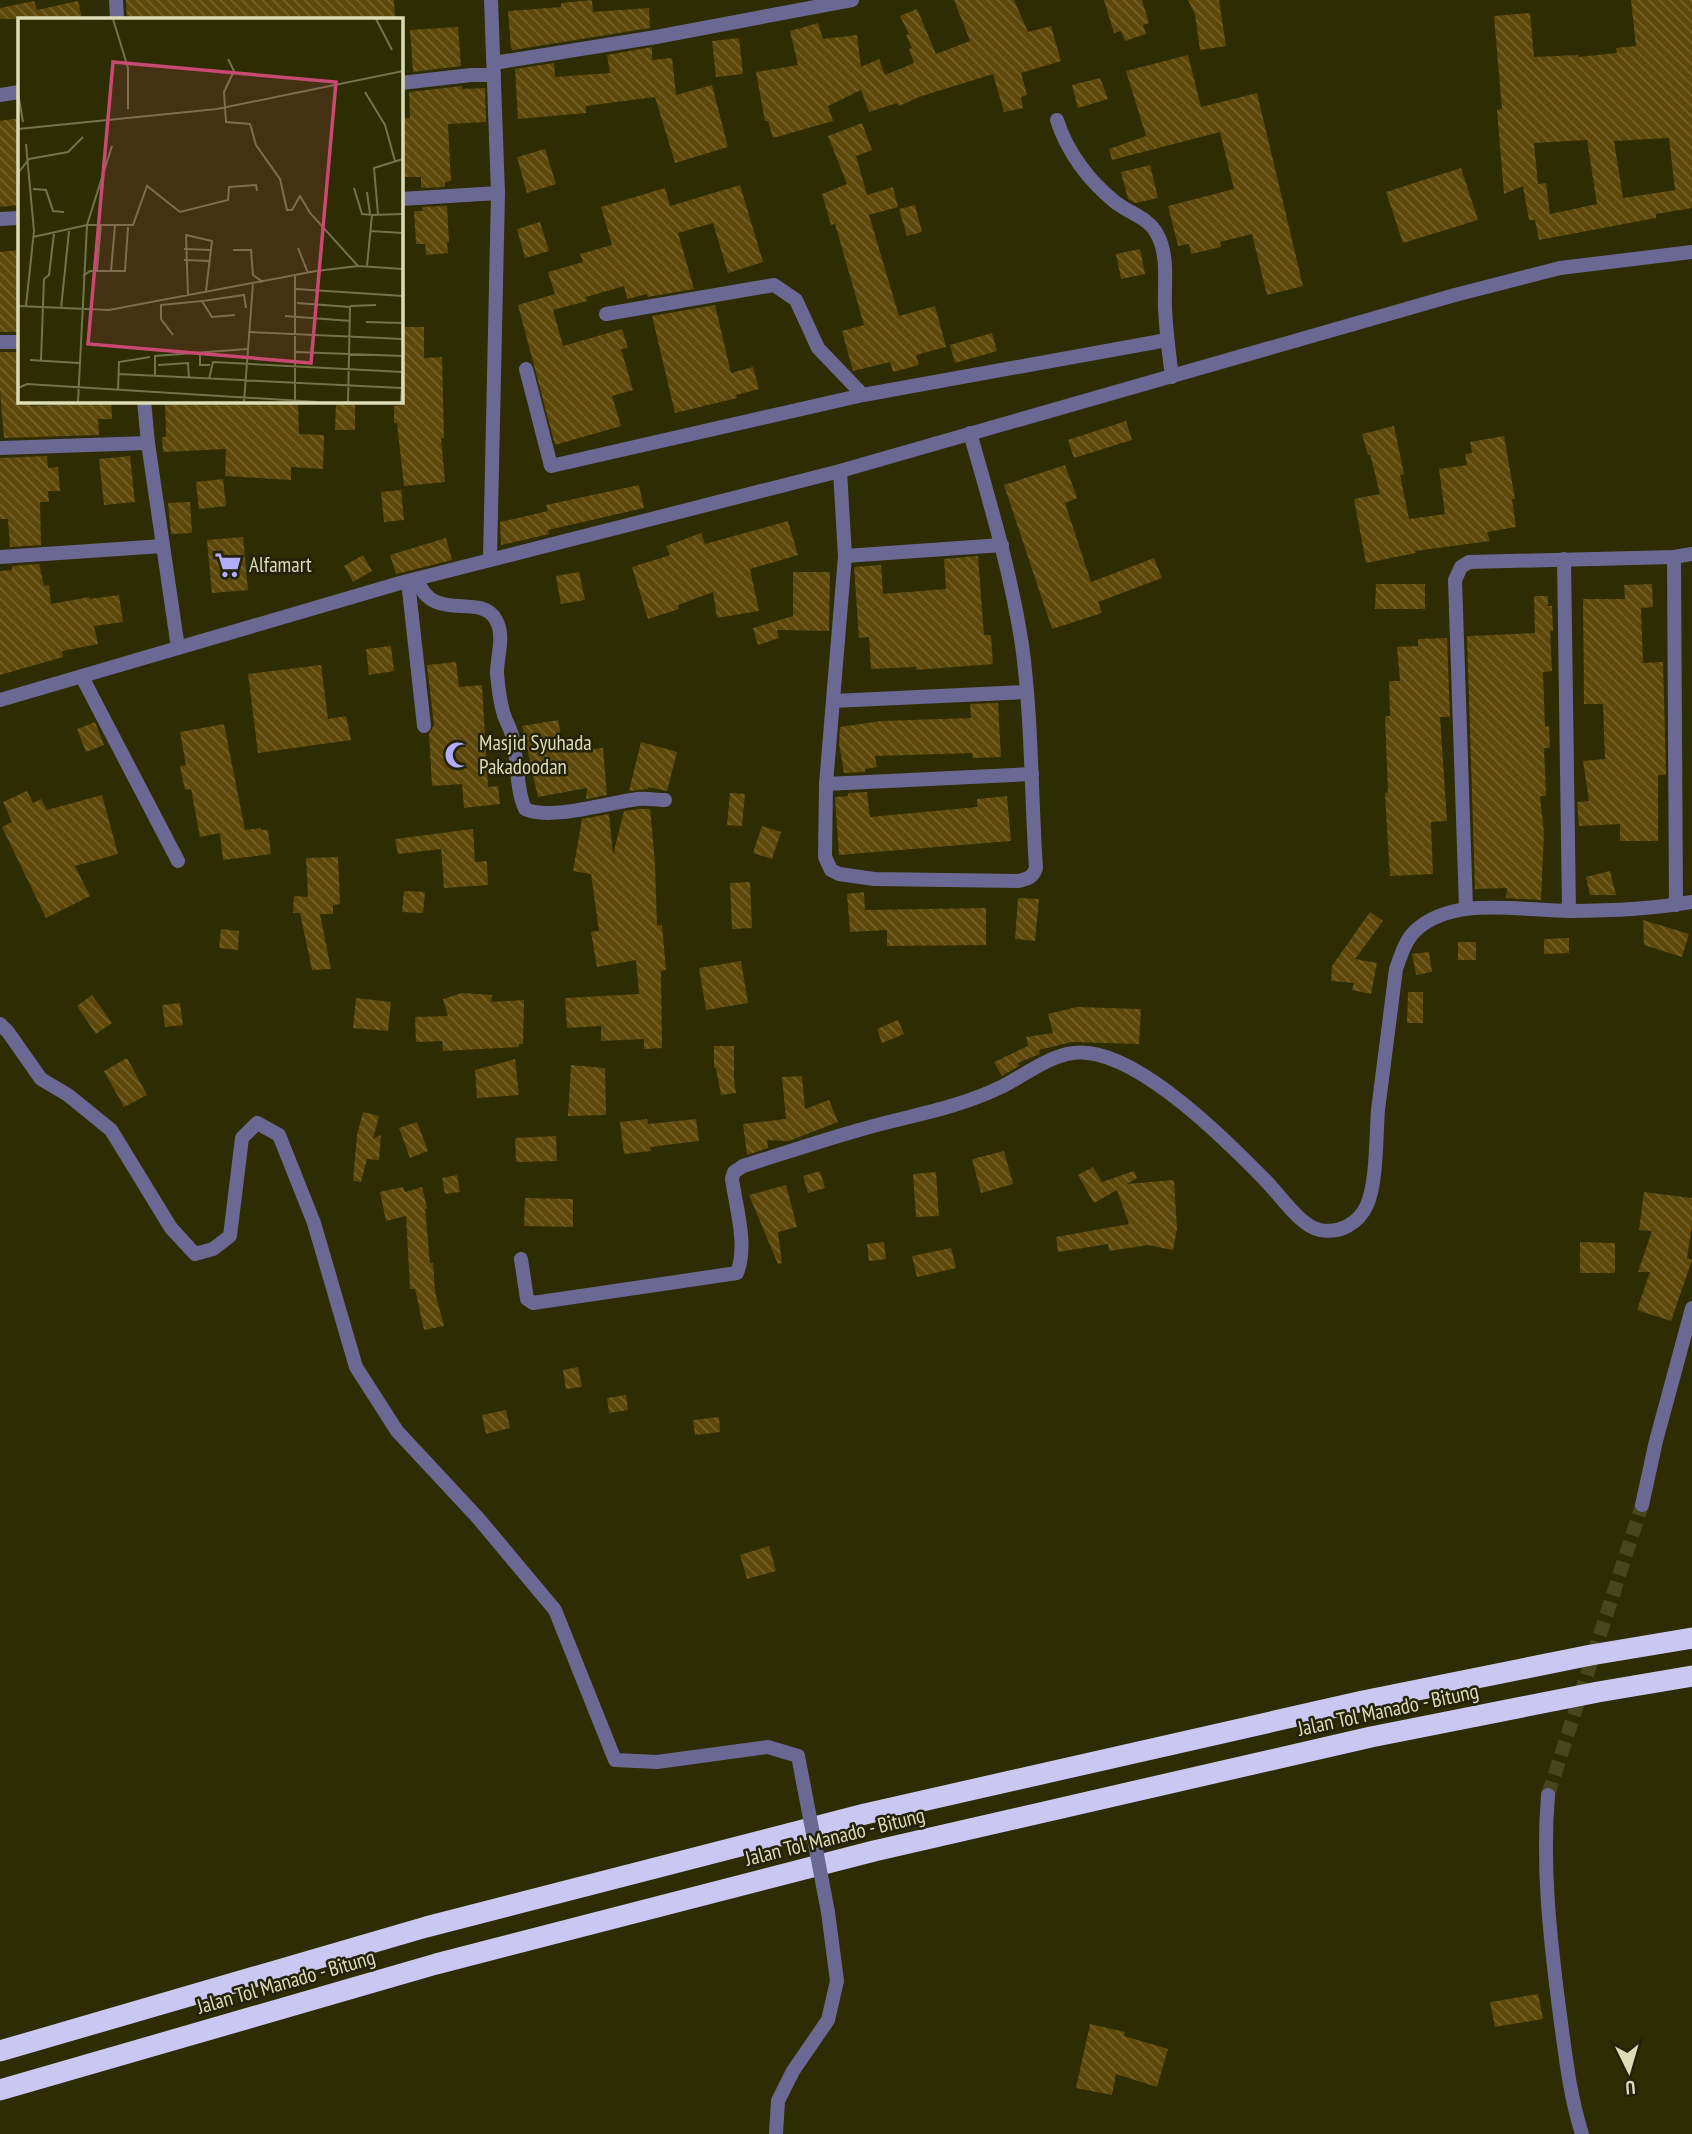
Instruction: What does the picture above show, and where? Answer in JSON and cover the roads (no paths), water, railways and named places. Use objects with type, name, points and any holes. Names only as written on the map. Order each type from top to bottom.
[{"type":"highway","name":"Jalan Tol Manado - Bitung","points":[[0,2051],[426,1927],[865,1814],[1363,1701],[1591,1655],[1692,1638]]},
{"type":"highway","name":"Jalan Tol Manado - Bitung","points":[[0,2090],[436,1964],[874,1851],[1371,1737],[1692,1676]]},
{"type":"street","points":[[116,0],[117,18]]},
{"type":"street","points":[[490,559],[498,193],[491,0]]},
{"type":"street","points":[[402,83],[471,75],[847,0]]},
{"type":"street","points":[[0,94],[18,92]]},
{"type":"street","points":[[1057,120],[1063,139],[1073,156],[1093,181],[1116,202],[1146,220],[1158,234],[1163,255],[1167,340],[1172,377]]},
{"type":"street","points":[[402,199],[498,193]]},
{"type":"street","points":[[0,219],[18,218]]},
{"type":"street","points":[[0,700],[413,580],[840,471],[1455,295],[1560,268],[1692,252]]},
{"type":"street","points":[[606,314],[774,285],[796,300],[818,348],[863,395]]},
{"type":"street","points":[[526,369],[551,466],[863,395],[1167,340]]},
{"type":"street","points":[[0,342],[18,342]]},
{"type":"street","points":[[144,402],[178,648]]},
{"type":"street","points":[[840,471],[845,556],[826,784],[825,857],[831,870],[839,874],[909,881],[1028,879],[1034,875],[1036,868],[1022,646],[1002,545],[970,433]]},
{"type":"street","points":[[0,448],[148,443]]},
{"type":"street","points":[[845,556],[1002,545]]},
{"type":"street","points":[[0,557],[163,546]]},
{"type":"street","points":[[1466,908],[1455,580],[1461,567],[1469,562],[1674,557],[1692,554]]},
{"type":"street","points":[[1674,557],[1676,905]]},
{"type":"street","points":[[1564,559],[1569,911]]},
{"type":"street","points":[[413,580],[424,726]]},
{"type":"street","points":[[413,580],[420,590],[436,603],[487,611],[497,622],[500,631],[498,686],[513,738],[525,809],[545,812],[608,806],[640,799],[665,800]]},
{"type":"street","points":[[82,677],[178,861]]},
{"type":"street","points":[[832,701],[1026,692]]},
{"type":"street","points":[[826,784],[1032,774]]},
{"type":"street","points":[[521,1259],[527,1299],[533,1303],[737,1273],[741,1263],[732,1179],[734,1171],[858,1130],[964,1102],[1002,1087],[1050,1060],[1085,1052],[1101,1055],[1124,1065],[1174,1096],[1265,1180],[1303,1221],[1319,1230],[1349,1226],[1363,1212],[1371,1192],[1396,969],[1404,946],[1416,930],[1433,919],[1466,908],[1569,911],[1692,902]]},
{"type":"street","points":[[0,1024],[8,1031],[41,1079],[68,1095],[111,1130],[171,1228],[195,1254],[213,1249],[230,1236],[242,1138],[257,1123],[279,1135],[314,1223],[356,1367],[397,1431],[478,1518],[555,1609],[615,1760],[657,1762],[768,1747],[798,1756],[828,1912],[837,1981],[828,2020],[793,2071],[778,2101],[776,2134]]},
{"type":"street","points":[[1642,1505],[1656,1441],[1692,1308]]},
{"type":"street","points":[[1548,1795],[1544,1841],[1550,1937],[1572,2100],[1582,2134]]},
{"type":"tunnel","points":[[1548,1795],[1642,1505]]},
{"type":"place","name":"Alfamart","points":[[228,565]]},
{"type":"place","name":"Masjid Syuhada Pakadoodan","points":[[458,755]]}]
